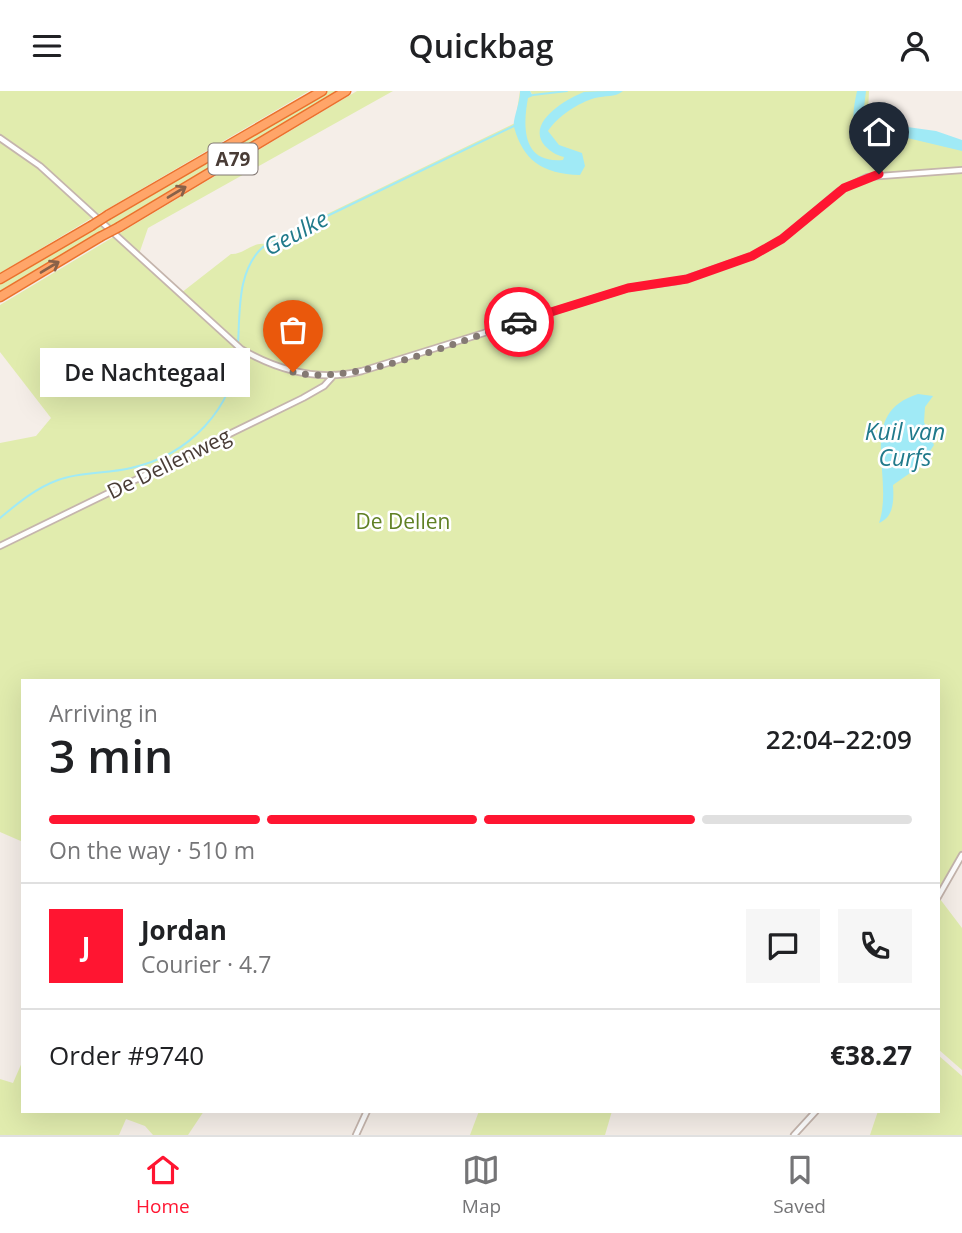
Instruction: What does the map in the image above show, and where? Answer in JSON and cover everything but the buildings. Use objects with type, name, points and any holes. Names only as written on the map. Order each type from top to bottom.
[{"type":"highway","name":"A79","points":[[0,279],[323,91]]},
{"type":"highway","name":"A79","points":[[0,297],[346,91]]},
{"type":"street","points":[[0,138],[22,151],[234,343],[285,369],[311,375],[334,375],[384,364],[628,288],[680,281],[728,265],[774,244],[839,191],[867,177],[962,170]]},
{"type":"street","name":"De Dellenweg","points":[[0,546],[310,395],[334,375]]},
{"type":"street","points":[[940,894],[962,856]]},
{"type":"street","points":[[356,1135],[366,1113]]},
{"type":"street","points":[[794,1135],[814,1113]]},
{"type":"green space","points":[[0,91],[309,91],[97,215],[32,156],[0,136]]},
{"type":"green space","points":[[328,91],[342,91],[0,293],[0,284]]},
{"type":"green space","name":"De Dellen","points":[[357,91],[393,91],[148,228],[139,254],[181,293],[231,254],[265,244],[515,123],[520,91],[532,94],[530,91],[869,91],[868,113],[874,125],[962,141],[962,167],[886,174],[962,172],[962,850],[940,888],[940,679],[21,679],[21,841],[0,832],[0,443],[36,436],[51,418],[0,352],[0,305]]},
{"type":"green space","points":[[0,140],[20,152],[92,218],[0,273]]},
{"type":"green space","points":[[940,899],[962,928],[962,1070],[940,1051]]},
{"type":"green space","points":[[940,1057],[962,1076],[962,1135],[870,1135],[877,1113],[940,1113]]},
{"type":"green space","points":[[21,1065],[21,1113],[203,1113],[188,1135],[153,1135],[145,1126],[126,1119],[119,1135],[0,1135],[0,1079],[13,1083]]},
{"type":"green space","points":[[478,1113],[611,1113],[605,1135],[470,1135]]},
{"type":"water","points":[[520,91],[530,91],[533,96],[528,98],[525,120],[532,149],[549,160],[563,160],[564,157],[545,146],[540,137],[540,129],[550,113],[584,92],[623,91],[582,103],[563,115],[548,131],[559,145],[582,153],[585,166],[580,175],[545,168],[536,163],[523,148],[514,127]]},
{"type":"water","points":[[857,91],[866,91],[862,124],[865,130],[900,126],[936,131],[962,140],[962,151],[899,136],[861,138],[854,122]]},
{"type":"water","name":"Kuil van Curfs","points":[[918,394],[933,396],[925,407],[924,422],[934,445],[920,466],[893,485],[890,512],[888,517],[879,523],[883,505],[882,431],[888,416],[899,403]]},
{"type":"waterway","points":[[533,95],[567,91]]},
{"type":"waterway","name":"Geulke","points":[[238,344],[244,279],[248,267],[263,247],[514,126]]},
{"type":"waterway","name":"Geulke","points":[[0,518],[20,501],[50,483],[76,475],[131,468],[152,462],[189,441],[218,410],[235,371],[238,350]]},
{"type":"way so far","points":[[293,372],[321,376],[354,373],[519,322]]},
{"type":"place","name":"De Nachtegaal","points":[[293,372]]},
{"type":"route","points":[[519,322],[628,288],[687,279],[752,256],[782,239],[844,188],[879,174]]}]
